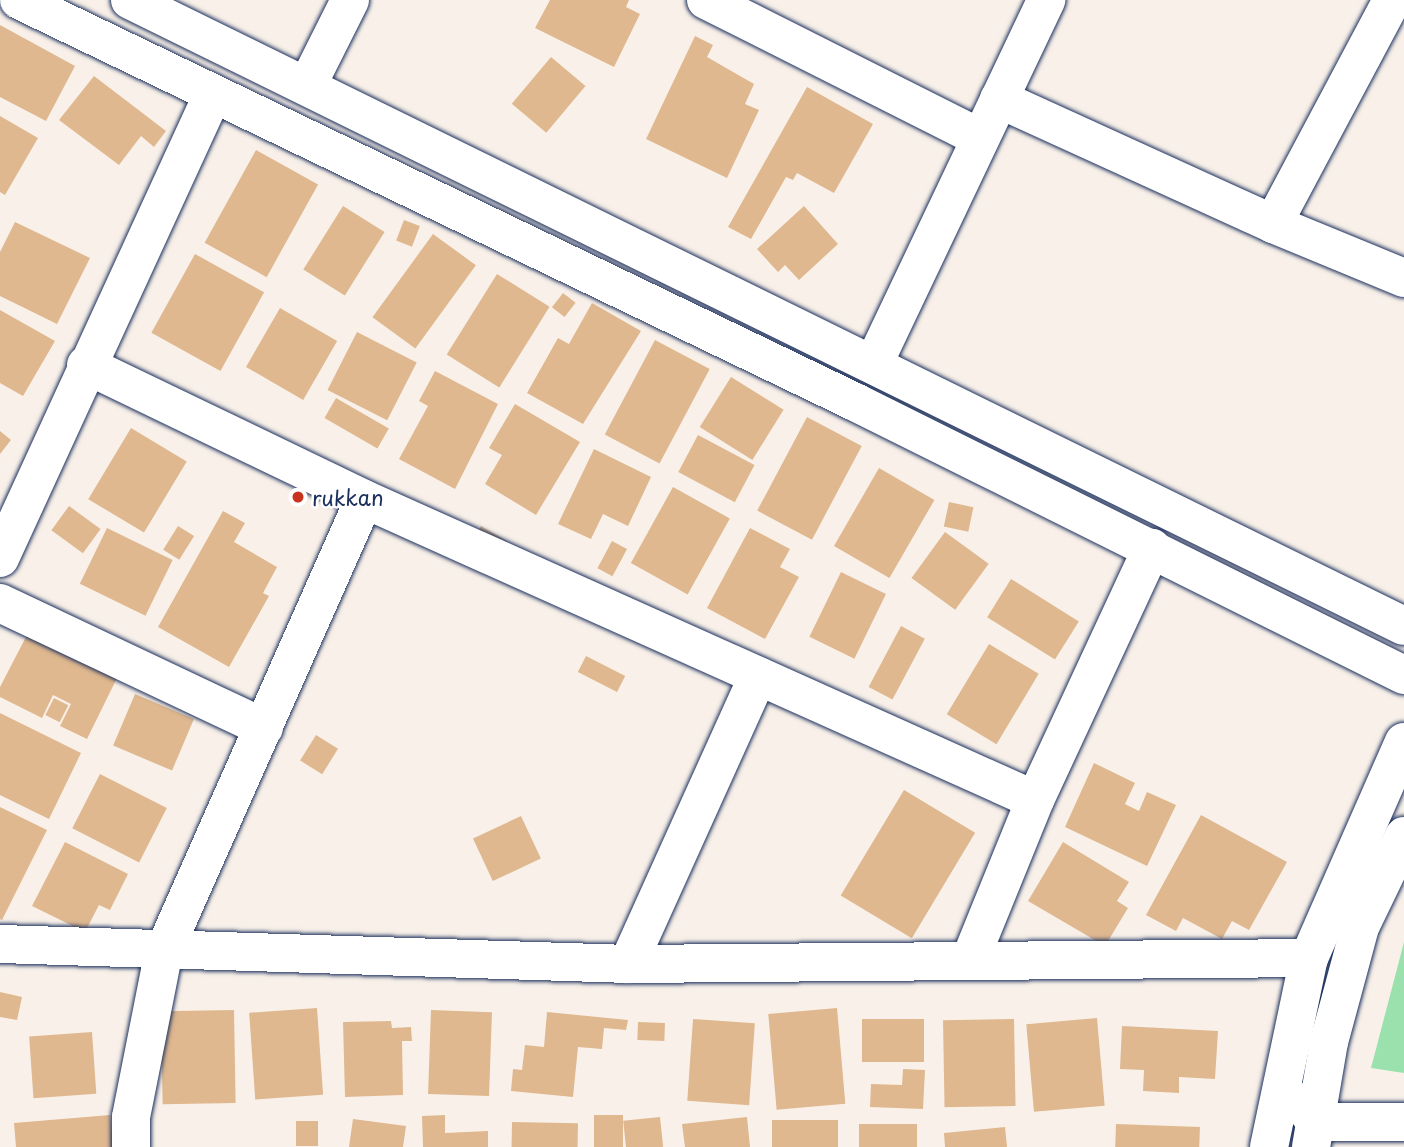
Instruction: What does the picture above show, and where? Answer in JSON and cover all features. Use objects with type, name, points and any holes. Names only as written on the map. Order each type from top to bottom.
[{"type":"street","points":[[19,0],[212,96],[1152,548],[1404,676]]},
{"type":"street","points":[[130,0],[874,363],[1404,626]]},
{"type":"street","points":[[307,86],[350,0]]},
{"type":"street","points":[[874,363],[1046,0]]},
{"type":"street","points":[[1273,224],[1392,0]]},
{"type":"street","points":[[709,1],[980,138]]},
{"type":"street","points":[[0,558],[86,365],[212,96]]},
{"type":"street","points":[[999,99],[1273,224],[1404,278]]},
{"type":"street","points":[[86,365],[364,499],[1035,800]]},
{"type":"street","points":[[131,1147],[131,1117],[164,951],[364,499]]},
{"type":"street","points":[[970,960],[1035,800],[1152,548]]},
{"type":"street","points":[[0,603],[264,728]]},
{"type":"street","points":[[628,964],[758,676]]},
{"type":"street","points":[[1269,1147],[1309,958],[1404,743]]},
{"type":"street","points":[[1404,836],[1360,927],[1329,1042],[1313,1135],[1404,1122]]},
{"type":"street","points":[[0,944],[628,964],[1309,958]]},
{"type":"green space","points":[[1404,942],[1404,1073],[1371,1068]]},
{"type":"building","points":[[550,0],[629,0],[626,7],[640,14],[614,67],[535,28]]},
{"type":"building","points":[[0,25],[75,66],[46,121],[0,97]]},
{"type":"building","points":[[695,36],[713,45],[707,57],[754,84],[745,104],[759,110],[727,178],[646,139]]},
{"type":"building","points":[[551,57],[585,86],[546,133],[512,104]]},
{"type":"building","points":[[94,76],[166,131],[154,147],[141,136],[119,165],[59,120]]},
{"type":"building","points":[[807,87],[873,124],[834,193],[797,173],[793,180],[786,177],[751,239],[728,227]]},
{"type":"building","points":[[0,116],[38,138],[5,195],[0,192]]},
{"type":"building","points":[[256,150],[318,184],[267,277],[205,243]]},
{"type":"building","points":[[343,206],[385,232],[345,296],[303,270]]},
{"type":"building","points":[[804,206],[838,244],[799,280],[785,265],[778,272],[757,249]]},
{"type":"building","points":[[404,220],[420,226],[412,247],[396,241]]},
{"type":"building","points":[[15,222],[90,258],[57,324],[0,296],[0,252]]},
{"type":"building","points":[[433,234],[476,265],[415,348],[372,317]]},
{"type":"building","points":[[195,254],[264,292],[220,371],[151,333]]},
{"type":"building","points":[[497,274],[550,307],[499,387],[447,355]]},
{"type":"building","points":[[563,293],[576,303],[565,317],[552,307]]},
{"type":"building","points":[[592,303],[641,331],[583,424],[527,393],[558,338],[569,344]]},
{"type":"building","points":[[280,308],[337,341],[303,400],[246,367]]},
{"type":"building","points":[[0,310],[55,341],[23,396],[0,383]]},
{"type":"building","points":[[357,332],[417,362],[387,420],[327,390]]},
{"type":"building","points":[[655,340],[710,369],[660,464],[605,434]]},
{"type":"building","points":[[435,371],[498,404],[455,489],[399,459],[428,406],[419,401]]},
{"type":"building","points":[[731,377],[784,410],[752,460],[700,427]]},
{"type":"building","points":[[336,398],[389,428],[377,448],[324,418]]},
{"type":"building","points":[[515,404],[580,442],[536,515],[485,484],[502,455],[489,448]]},
{"type":"building","points":[[807,417],[862,446],[812,540],[757,511]]},
{"type":"building","points":[[131,428],[187,461],[144,533],[88,499]]},
{"type":"building","points":[[0,431],[11,440],[0,454]]},
{"type":"building","points":[[698,435],[755,465],[735,502],[678,472]]},
{"type":"building","points":[[594,449],[651,477],[628,526],[603,514],[591,539],[558,524]]},
{"type":"building","points":[[879,468],[934,500],[889,578],[834,546]]},
{"type":"building","points":[[673,487],[730,519],[688,595],[631,563]]},
{"type":"building","points":[[949,502],[973,507],[968,532],[944,526]]},
{"type":"building","points":[[69,506],[101,529],[83,553],[51,530]]},
{"type":"building","points":[[223,511],[245,523],[234,542],[277,567],[263,593],[269,596],[229,667],[158,627]]},
{"type":"building","points":[[178,526],[194,536],[179,560],[163,550]]},
{"type":"building","points":[[481,526],[507,541],[499,555],[473,540]]},
{"type":"building","points":[[107,528],[173,560],[145,616],[80,584]]},
{"type":"building","points":[[750,528],[790,549],[780,567],[799,577],[765,639],[707,608]]},
{"type":"building","points":[[945,532],[989,564],[955,610],[911,578]]},
{"type":"building","points":[[612,541],[627,549],[612,576],[597,568]]},
{"type":"building","points":[[841,572],[886,594],[854,659],[809,637]]},
{"type":"building","points":[[1011,579],[1079,621],[1055,660],[987,617]]},
{"type":"building","points":[[901,626],[925,639],[892,700],[869,687]]},
{"type":"building","points":[[28,633],[117,678],[87,739],[60,726],[71,704],[53,695],[42,718],[0,697],[0,687]]},
{"type":"building","points":[[989,644],[1039,674],[996,744],[947,714]]},
{"type":"building","points":[[586,656],[625,676],[617,692],[578,672]]},
{"type":"building","points":[[135,694],[194,719],[172,771],[113,746]]},
{"type":"building","points":[[54,698],[68,705],[60,722],[45,715]]},
{"type":"building","points":[[0,713],[81,753],[49,819],[0,795]]},
{"type":"building","points":[[316,735],[338,749],[322,774],[300,760]]},
{"type":"building","points":[[1094,763],[1135,783],[1125,804],[1139,811],[1147,792],[1176,805],[1147,866],[1065,827]]},
{"type":"building","points":[[100,774],[167,808],[139,862],[72,828]]},
{"type":"building","points":[[904,790],[975,833],[912,938],[841,895]]},
{"type":"building","points":[[0,807],[47,830],[2,920],[0,919]]},
{"type":"building","points":[[1201,815],[1287,862],[1249,930],[1232,921],[1222,939],[1183,918],[1176,931],[1146,915]]},
{"type":"building","points":[[521,816],[541,859],[493,881],[473,838]]},
{"type":"building","points":[[65,842],[128,874],[110,910],[99,905],[85,932],[32,906]]},
{"type":"building","points":[[1063,842],[1129,882],[1117,901],[1128,908],[1105,946],[1028,901]]},
{"type":"building","points":[[0,992],[22,997],[17,1020],[0,1017]]},
{"type":"building","points":[[317,1008],[323,1095],[255,1100],[249,1013]]},
{"type":"building","points":[[837,1008],[845,1104],[777,1110],[768,1014]]},
{"type":"building","points":[[234,1010],[236,1103],[163,1104],[161,1011]]},
{"type":"building","points":[[431,1010],[492,1012],[489,1096],[428,1094]]},
{"type":"building","points":[[547,1012],[628,1020],[626,1030],[604,1028],[602,1049],[578,1047],[573,1097],[511,1091],[513,1069],[522,1070],[525,1045],[544,1047]]},
{"type":"building","points":[[1097,1018],[1105,1106],[1034,1112],[1026,1024]]},
{"type":"building","points":[[693,1019],[755,1023],[749,1105],[687,1101]]},
{"type":"building","points":[[862,1019],[924,1019],[924,1062],[862,1062]]},
{"type":"building","points":[[1014,1019],[1016,1106],[945,1107],[943,1020]]},
{"type":"building","points":[[391,1021],[392,1028],[411,1027],[412,1041],[402,1041],[403,1095],[345,1097],[343,1022]]},
{"type":"building","points":[[638,1022],[665,1023],[664,1041],[637,1040]]},
{"type":"building","points":[[1122,1026],[1218,1031],[1215,1079],[1179,1077],[1179,1093],[1143,1091],[1144,1070],[1120,1069]]},
{"type":"building","points":[[92,1032],[96,1094],[33,1098],[29,1036]]},
{"type":"building","points":[[903,1069],[925,1070],[923,1109],[870,1107],[871,1084],[902,1085]]},
{"type":"building","points":[[110,1115],[113,1147],[16,1147],[14,1123]]},
{"type":"building","points":[[445,1115],[445,1133],[488,1131],[488,1147],[423,1147],[422,1116]]},
{"type":"building","points":[[594,1115],[623,1115],[623,1147],[594,1147]]},
{"type":"building","points":[[660,1117],[663,1147],[626,1147],[623,1121]]},
{"type":"building","points":[[747,1117],[750,1147],[685,1147],[682,1124]]},
{"type":"building","points":[[353,1119],[406,1126],[403,1147],[349,1147]]},
{"type":"building","points":[[772,1120],[838,1120],[838,1147],[772,1147]]},
{"type":"building","points":[[296,1121],[318,1121],[318,1146],[296,1146]]},
{"type":"building","points":[[512,1122],[578,1123],[578,1147],[512,1147]]},
{"type":"building","points":[[859,1124],[917,1124],[917,1147],[859,1147]]},
{"type":"building","points":[[1116,1124],[1200,1127],[1199,1147],[1115,1147]]},
{"type":"building","points":[[1005,1127],[1007,1147],[945,1147],[944,1133]]},
{"type":"place","name":"rukkan","points":[[298,497]]}]
